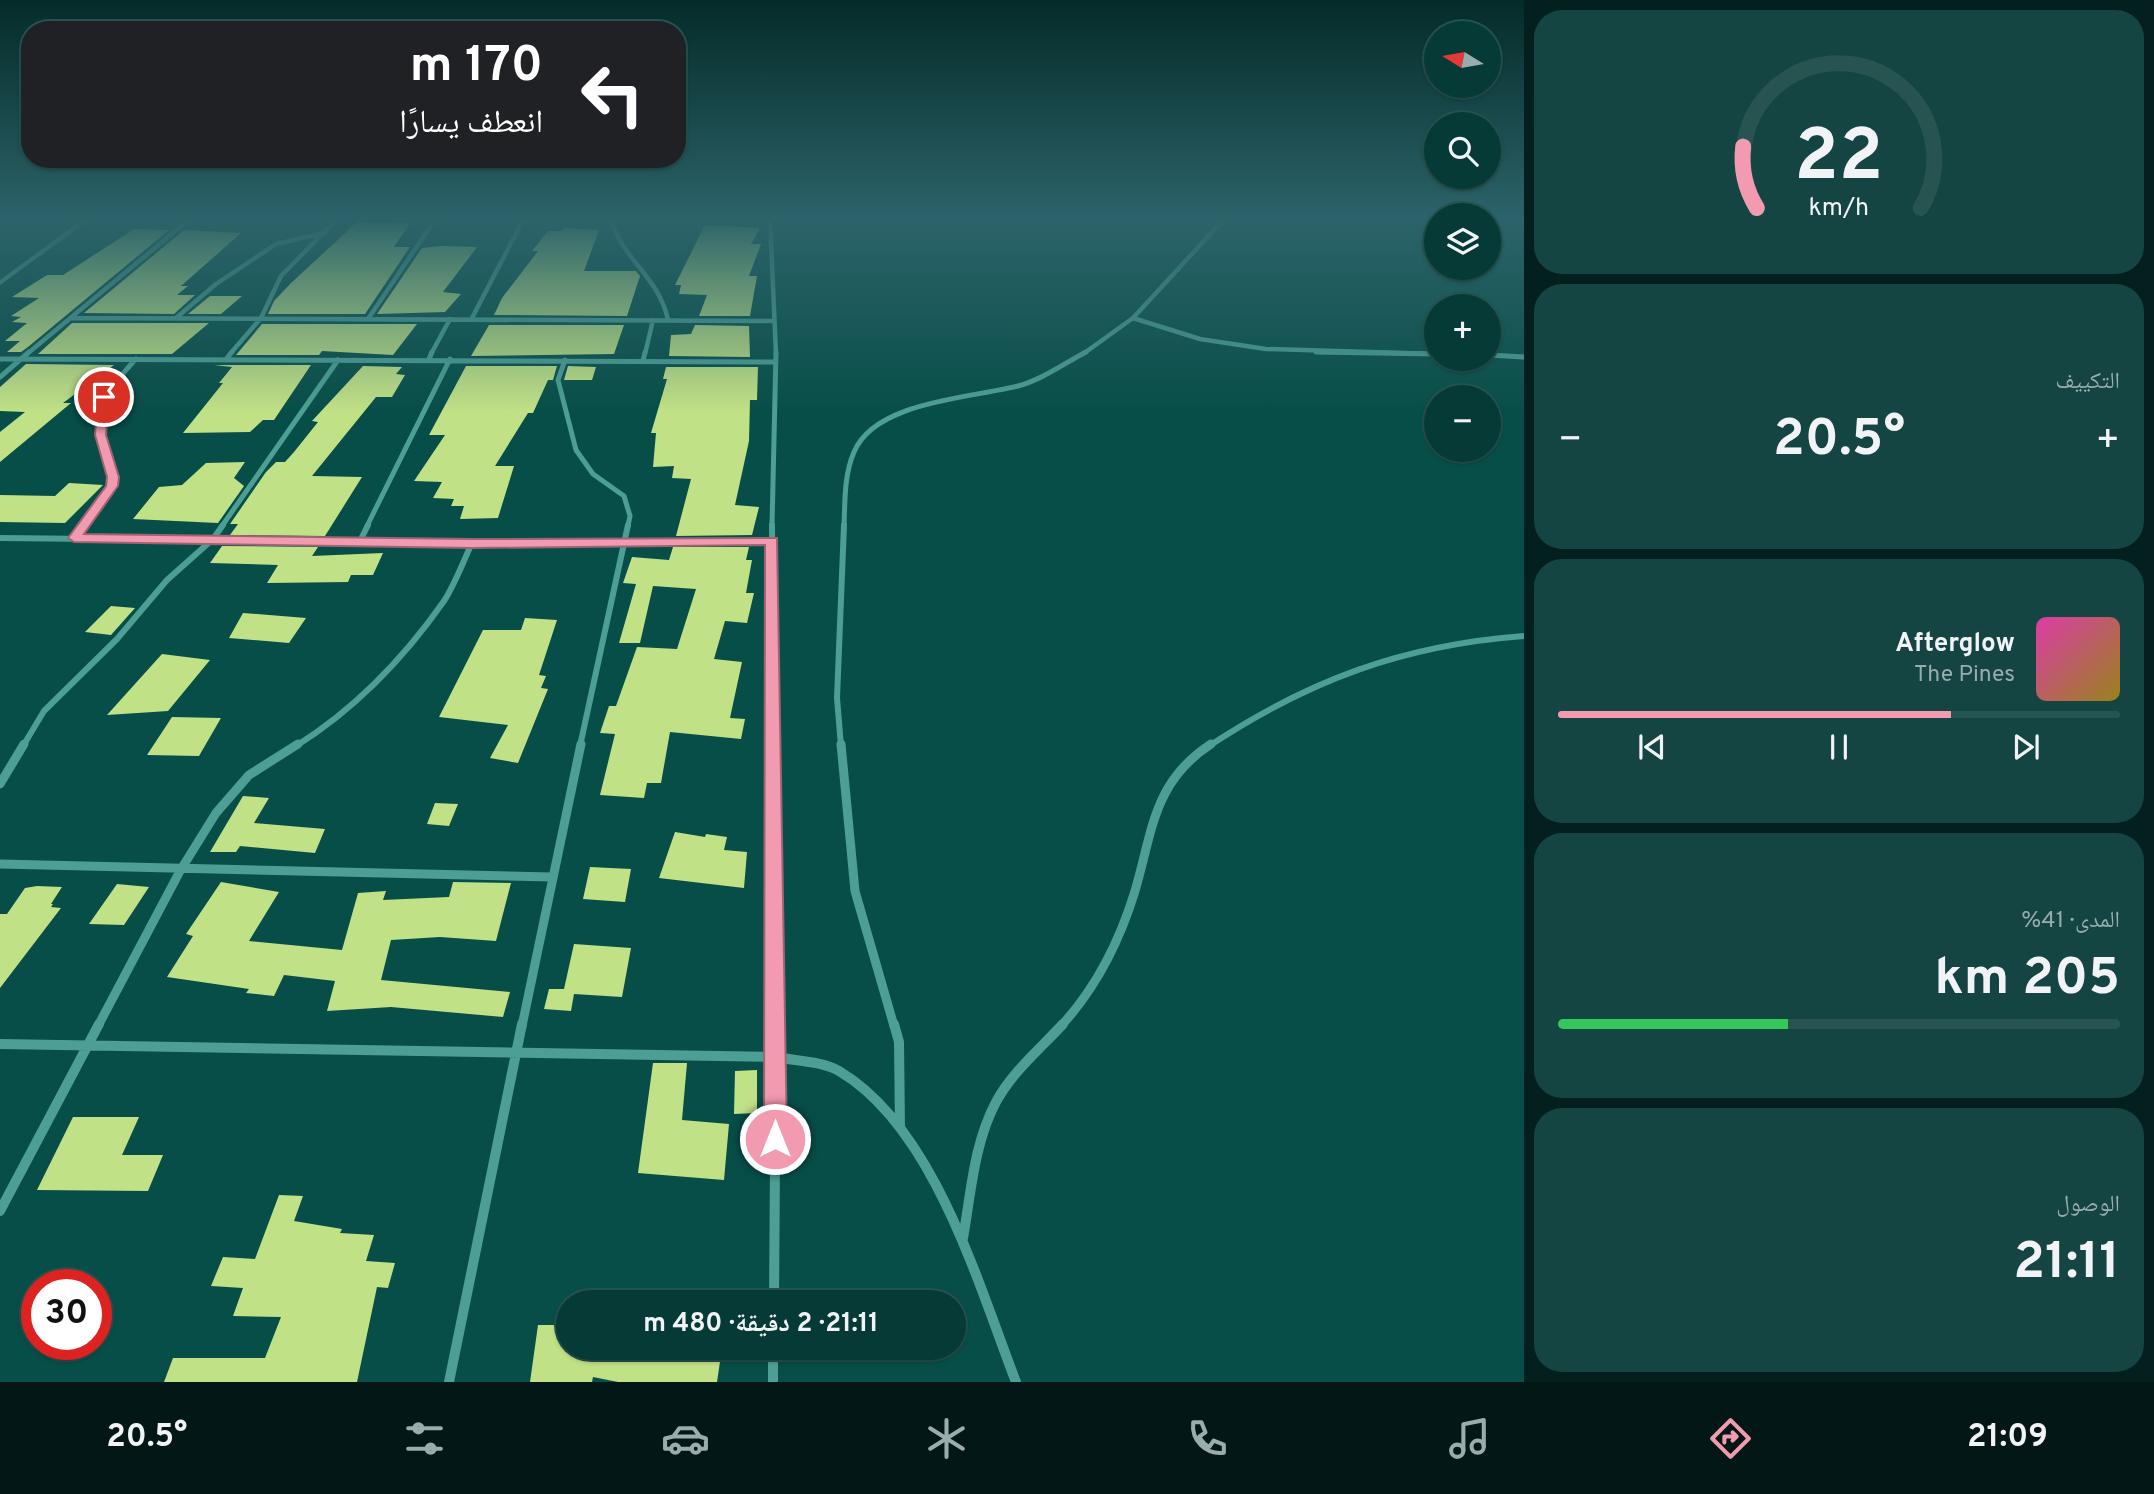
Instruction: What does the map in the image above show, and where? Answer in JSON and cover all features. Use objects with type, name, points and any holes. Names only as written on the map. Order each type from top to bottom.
[{"type":"street","points":[[0,377],[113,282]]},
{"type":"street","points":[[176,318],[218,282]]},
{"type":"street","points":[[227,358],[261,318],[278,282]]},
{"type":"street","points":[[368,319],[393,282]]},
{"type":"street","points":[[472,318],[491,282]]},
{"type":"street","points":[[653,282],[662,293],[668,320]]},
{"type":"street","points":[[772,282],[776,362],[772,541],[776,1057],[774,1290]]},
{"type":"street","points":[[900,1129],[899,1042],[855,891],[837,698],[847,473],[863,437],[887,418],[908,410],[1022,386],[1052,373],[1091,350],[1133,317],[1165,282]]},
{"type":"street","points":[[1133,317],[1194,337],[1231,345],[1345,353],[1424,354]]},
{"type":"street","points":[[70,318],[774,321]]},
{"type":"street","points":[[429,359],[450,318]]},
{"type":"street","points":[[643,361],[653,320]]},
{"type":"street","points":[[1501,356],[1524,357]]},
{"type":"street","points":[[0,359],[776,362]]},
{"type":"street","points":[[74,538],[112,486],[113,477],[102,448],[102,404],[113,382],[136,359]]},
{"type":"street","points":[[0,784],[44,710],[117,639],[167,580],[213,539],[338,359]]},
{"type":"street","points":[[360,541],[450,359]]},
{"type":"street","points":[[449,1382],[552,877],[630,516],[624,496],[593,474],[576,450],[558,380],[565,360]]},
{"type":"street","points":[[0,538],[472,543],[772,541]]},
{"type":"street","points":[[0,1212],[180,871],[216,813],[249,775],[318,732],[379,681],[449,593],[472,543]]},
{"type":"street","points":[[963,1239],[989,1117],[1005,1088],[1072,1016],[1098,978],[1134,892],[1158,806],[1175,775],[1199,752],[1258,713],[1339,673],[1385,657],[1449,642],[1524,636]]},
{"type":"street","points":[[0,864],[180,871],[552,877]]},
{"type":"street","points":[[0,1044],[776,1057],[836,1069],[864,1089],[900,1129],[945,1199],[963,1239],[1016,1382]]},
{"type":"street","points":[[773,1360],[773,1382]]},
{"type":"building","points":[[35,282],[106,282],[21,352],[7,352],[20,341],[5,341],[27,323],[12,322],[21,317],[11,316],[39,298],[12,297]]},
{"type":"building","points":[[121,282],[185,282],[181,286],[188,286],[177,295],[195,295],[174,314],[84,313]]},
{"type":"building","points":[[386,282],[365,314],[268,314],[274,301],[291,283]]},
{"type":"building","points":[[398,282],[450,282],[443,292],[461,294],[445,312],[377,314]]},
{"type":"building","points":[[514,282],[638,282],[627,316],[494,315]]},
{"type":"building","points":[[676,282],[756,282],[750,316],[699,316],[707,295],[679,294],[681,285],[675,285]]},
{"type":"building","points":[[210,296],[242,296],[221,314],[188,314]]},
{"type":"building","points":[[72,323],[209,323],[172,354],[38,354]]},
{"type":"building","points":[[262,324],[417,324],[393,355],[322,351],[319,355],[236,355]]},
{"type":"building","points":[[489,325],[624,325],[614,354],[471,356]]},
{"type":"building","points":[[695,325],[749,326],[750,357],[669,356],[671,335],[691,334]]},
{"type":"building","points":[[26,364],[114,365],[63,403],[71,403],[0,462],[0,432],[25,412],[0,411],[0,387]]},
{"type":"building","points":[[214,365],[311,365],[274,420],[263,420],[250,432],[183,433],[223,383],[219,383],[232,367]]},
{"type":"building","points":[[363,366],[402,367],[396,374],[405,375],[392,397],[376,397],[312,476],[362,477],[325,536],[230,535],[238,524],[230,524],[266,472],[276,462],[285,462],[318,422],[312,421]]},
{"type":"building","points":[[466,366],[557,366],[553,380],[548,380],[533,413],[528,413],[495,466],[514,466],[498,518],[460,519],[464,506],[451,506],[454,499],[433,498],[442,482],[414,481],[445,435],[429,435]]},
{"type":"building","points":[[568,366],[596,367],[592,380],[564,380]]},
{"type":"building","points":[[666,367],[758,367],[757,400],[750,400],[749,441],[735,505],[759,507],[752,535],[676,536],[691,479],[672,478],[674,466],[653,467],[656,433],[651,433],[667,379],[663,379]]},
{"type":"building","points":[[245,462],[234,478],[244,486],[218,523],[133,519],[159,487],[182,485],[206,463]]},
{"type":"building","points":[[69,483],[103,485],[65,523],[0,522],[0,495],[55,496]]},
{"type":"building","points":[[222,546],[318,547],[312,556],[383,553],[373,575],[351,575],[348,582],[267,583],[278,565],[210,563]]},
{"type":"building","points":[[673,547],[749,547],[746,560],[752,560],[746,593],[754,593],[747,623],[725,621],[714,659],[742,662],[730,718],[745,719],[741,739],[670,732],[661,783],[647,783],[644,798],[600,795],[615,734],[600,733],[609,706],[616,706],[637,647],[677,649],[696,589],[653,586],[640,643],[619,643],[636,584],[623,583],[632,557],[669,560]]},
{"type":"building","points":[[111,606],[135,608],[111,635],[85,632]]},
{"type":"building","points":[[243,613],[306,618],[289,643],[229,638]]},
{"type":"building","points":[[525,618],[557,620],[539,675],[546,676],[541,688],[548,689],[518,763],[490,758],[508,725],[439,717],[483,630],[521,630]]},
{"type":"building","points":[[162,654],[210,660],[168,711],[107,715]]},
{"type":"building","points":[[172,717],[221,718],[199,756],[147,755]]},
{"type":"building","points":[[243,796],[269,798],[254,823],[325,829],[315,853],[240,846],[236,852],[210,852]]},
{"type":"building","points":[[435,803],[458,804],[449,826],[427,824]]},
{"type":"building","points":[[675,832],[705,837],[706,834],[727,837],[724,850],[747,852],[744,888],[659,878]]},
{"type":"building","points":[[590,867],[631,869],[625,902],[583,899]]},
{"type":"building","points":[[221,882],[279,892],[249,941],[342,950],[358,893],[386,891],[383,900],[449,897],[453,882],[511,883],[496,941],[440,937],[391,940],[381,980],[510,992],[503,1017],[391,1007],[327,1011],[335,981],[284,975],[274,996],[246,993],[249,989],[167,977],[193,936],[186,934]]},
{"type":"building","points":[[117,884],[149,887],[124,925],[89,924]]},
{"type":"building","points":[[62,887],[51,904],[51,907],[61,908],[0,988],[0,914],[7,914],[25,888]]},
{"type":"building","points":[[574,944],[631,948],[622,997],[574,994],[571,1011],[544,1009],[549,989],[564,989]]},
{"type":"building","points":[[653,1063],[687,1063],[682,1120],[729,1124],[724,1180],[638,1173]]},
{"type":"building","points":[[757,1070],[757,1113],[734,1114],[735,1071]]},
{"type":"building","points":[[73,1117],[139,1117],[122,1155],[163,1155],[148,1191],[37,1190]]},
{"type":"building","points":[[279,1195],[303,1196],[294,1221],[342,1229],[340,1233],[374,1235],[366,1261],[395,1263],[388,1288],[377,1287],[357,1382],[164,1382],[173,1358],[265,1358],[281,1317],[233,1316],[243,1288],[211,1286],[223,1257],[255,1259]]},
{"type":"building","points":[[538,1325],[556,1325],[556,1360],[720,1360],[717,1382],[618,1382],[593,1377],[592,1382],[530,1382]]},
{"type":"route","points":[[104,397],[100,435],[113,477],[112,486],[74,538],[472,543],[772,541],[775,1139]]}]
